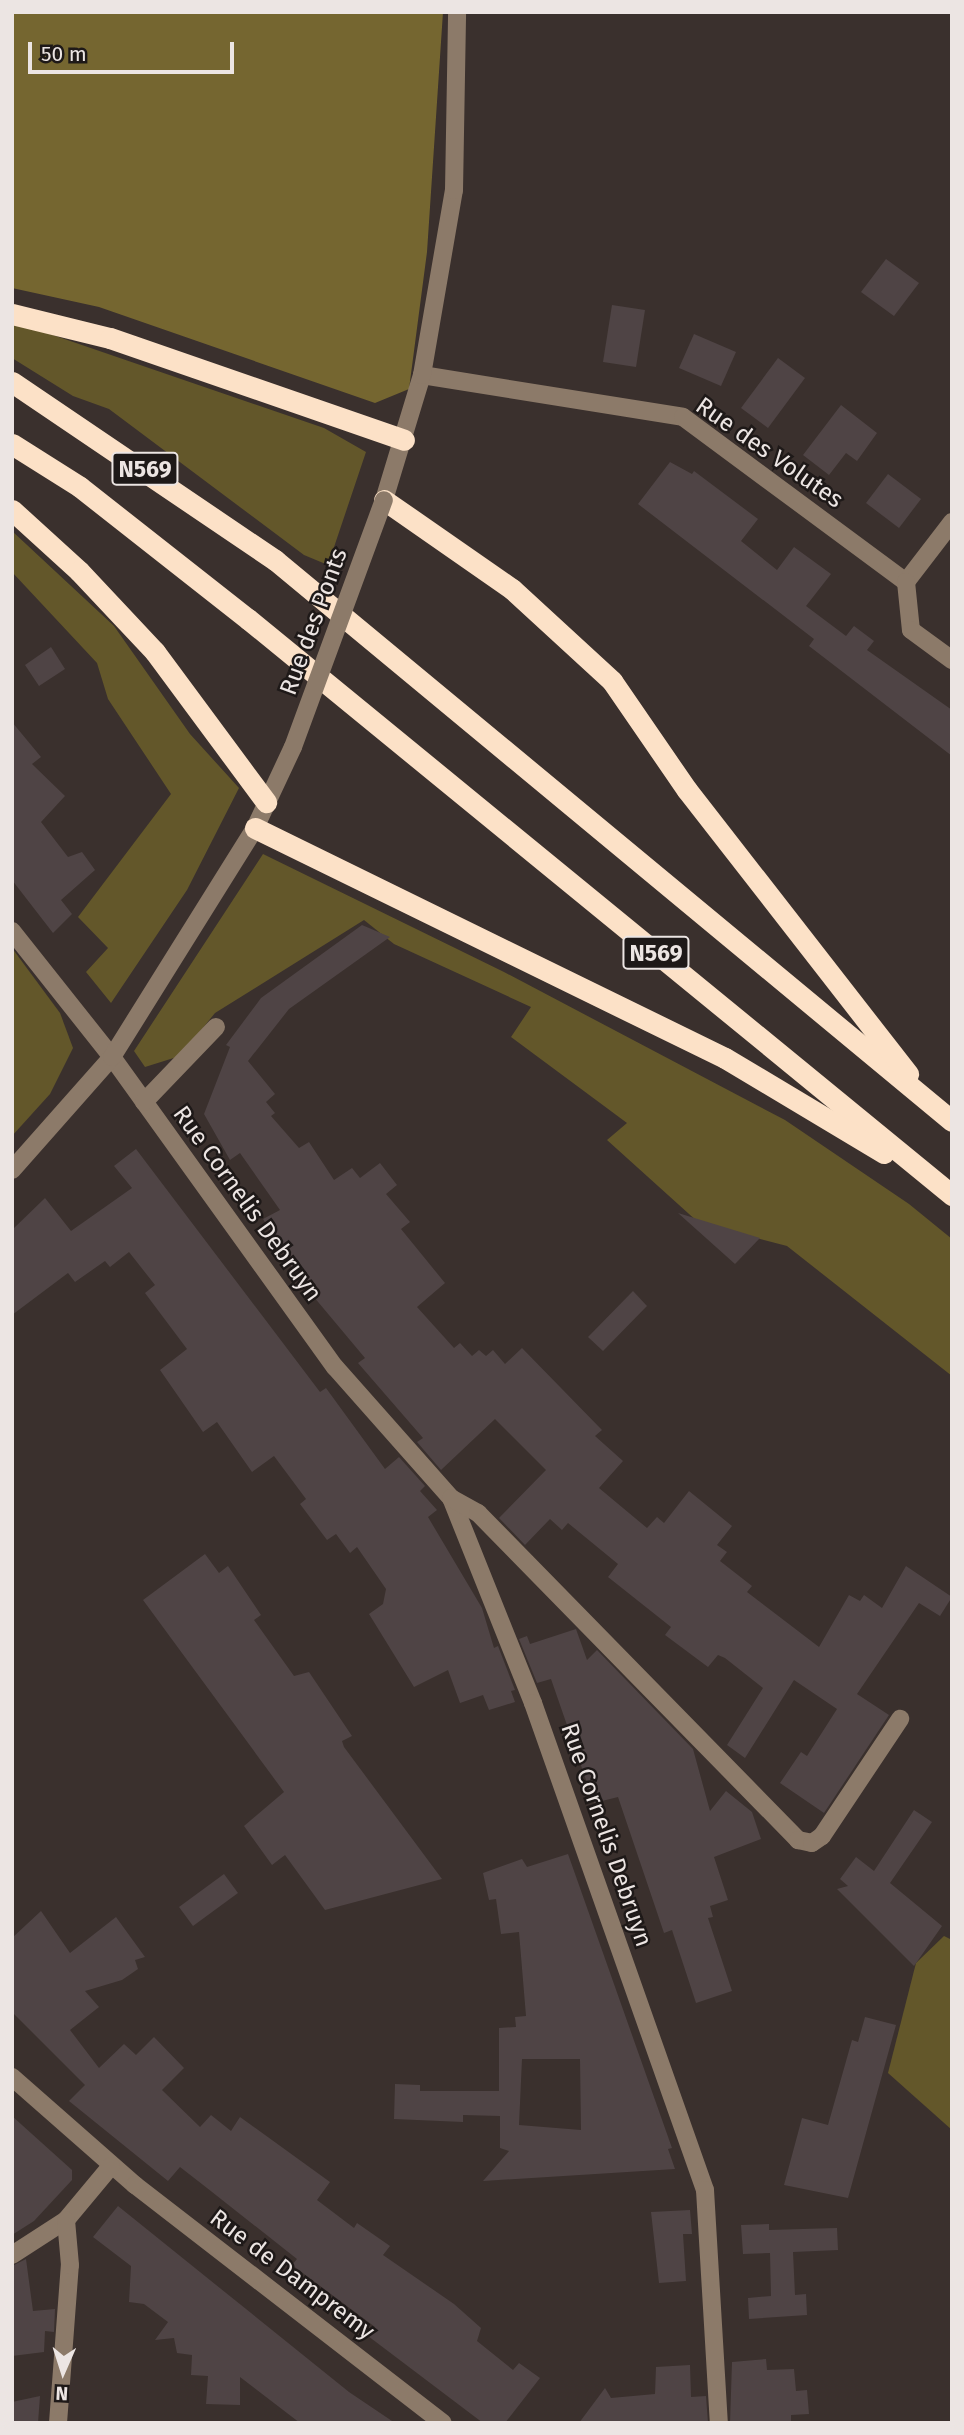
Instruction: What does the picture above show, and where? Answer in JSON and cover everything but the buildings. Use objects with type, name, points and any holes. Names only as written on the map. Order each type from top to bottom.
[{"type":"highway","points":[[12,314],[110,338],[404,440]]},
{"type":"highway","name":"N569","points":[[12,382],[275,560],[944,1115]]},
{"type":"highway","name":"N569","points":[[12,444],[80,487],[248,619],[950,1193]]},
{"type":"highway","points":[[384,500],[512,589],[612,681],[687,790],[944,1115]]},
{"type":"highway","points":[[12,510],[79,571],[155,652],[266,802]]},
{"type":"highway","points":[[255,828],[725,1058],[950,1193]]},
{"type":"street","name":"Rue des Ponts","points":[[12,1170],[112,1057],[255,828],[293,747],[384,500],[422,375],[454,190],[457,12]]},
{"type":"street","name":"Rue des Volutes","points":[[422,375],[683,417],[906,582]]},
{"type":"street","points":[[952,522],[906,582],[911,630],[952,660]]},
{"type":"street","name":"Rue Cornelis Debruyn","points":[[12,931],[112,1057],[335,1367],[451,1498],[478,1514],[798,1840],[811,1843],[822,1836],[900,1719]]},
{"type":"street","points":[[144,1102],[216,1027]]},
{"type":"street","name":"Rue Cornelis Debruyn","points":[[451,1498],[533,1703],[705,2190],[719,2423]]},
{"type":"street","name":"Rue de Dampremy","points":[[12,2077],[111,2166],[443,2423]]},
{"type":"street","points":[[12,2255],[66,2220],[111,2166]]},
{"type":"street","points":[[58,2423],[70,2265],[66,2220]]},
{"type":"shaded area","points":[[12,12],[443,12],[427,252],[409,389],[375,403],[99,307],[12,288]]},
{"type":"shaded area","points":[[12,321],[324,428],[366,452],[328,565],[304,555],[109,409],[73,396],[12,358]]},
{"type":"shaded area","points":[[12,531],[114,626],[190,734],[239,788],[187,890],[111,1003],[86,972],[108,948],[78,917],[171,794],[108,699],[97,663],[12,572]]},
{"type":"shaded area","points":[[263,854],[504,972],[785,1120],[909,1204],[952,1239],[952,1376],[787,1246],[699,1223],[607,1140],[627,1123],[511,1037],[531,1007],[394,944],[364,920],[215,1013],[180,1056],[145,1067],[134,1051]]},
{"type":"shaded area","points":[[12,948],[60,1013],[73,1048],[50,1094],[12,1136]]},
{"type":"shaded area","points":[[944,1936],[952,1940],[952,2130],[888,2073],[916,1963]]}]
